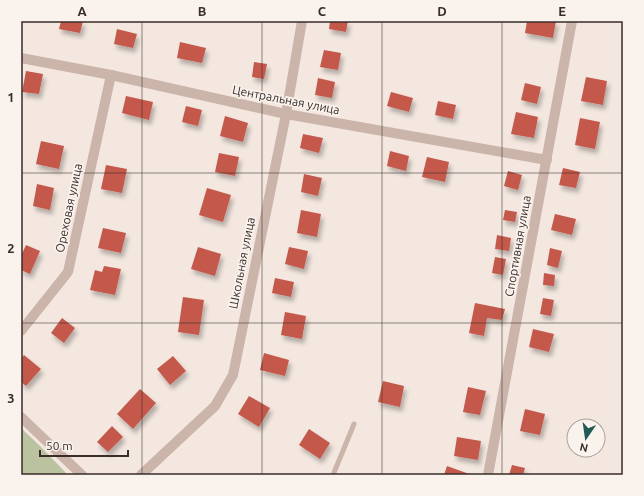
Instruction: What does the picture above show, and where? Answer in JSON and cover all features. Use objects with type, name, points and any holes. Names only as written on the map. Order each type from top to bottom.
[{"type":"street","name":"Школьная улица","points":[[141,475],[215,406],[233,375],[286,114],[302,21]]},
{"type":"street","name":"Спортивная улица","points":[[488,475],[572,21]]},
{"type":"street","name":"Центральная улица","points":[[21,58],[112,76],[286,114],[547,160]]},
{"type":"street","name":"Ореховая улица","points":[[21,331],[68,272],[112,76]]},
{"type":"street","points":[[21,417],[82,475]]},
{"type":"lane","points":[[333,475],[354,424]]},
{"type":"green space","points":[[21,428],[40,446],[68,475],[21,475]]},
{"type":"building","points":[[61,21],[83,21],[80,33],[59,29]]},
{"type":"building","points":[[330,21],[348,21],[346,32],[329,29]]},
{"type":"building","points":[[527,21],[556,21],[553,38],[525,33]]},
{"type":"building","points":[[117,29],[137,34],[133,48],[114,44]]},
{"type":"building","points":[[180,42],[206,48],[202,63],[177,58]]},
{"type":"building","points":[[324,50],[341,53],[338,70],[320,67]]},
{"type":"building","points":[[254,62],[267,64],[264,79],[252,77]]},
{"type":"building","points":[[26,71],[43,74],[39,94],[22,92]]},
{"type":"building","points":[[586,77],[607,81],[603,105],[581,101]]},
{"type":"building","points":[[318,78],[335,82],[332,98],[315,95]]},
{"type":"building","points":[[525,83],[541,87],[537,104],[521,100]]},
{"type":"building","points":[[391,92],[413,98],[409,112],[387,106]]},
{"type":"building","points":[[126,96],[153,102],[149,120],[122,113]]},
{"type":"building","points":[[438,101],[456,105],[453,119],[435,115]]},
{"type":"building","points":[[186,106],[202,110],[198,126],[182,122]]},
{"type":"building","points":[[516,112],[538,117],[534,138],[511,134]]},
{"type":"building","points":[[225,116],[248,123],[243,142],[220,136]]},
{"type":"building","points":[[580,118],[600,122],[595,149],[575,145]]},
{"type":"building","points":[[303,134],[323,138],[319,153],[300,148]]},
{"type":"building","points":[[41,141],[64,146],[59,169],[36,164]]},
{"type":"building","points":[[390,151],[409,156],[406,171],[387,166]]},
{"type":"building","points":[[219,153],[239,157],[235,176],[215,172]]},
{"type":"building","points":[[427,157],[449,162],[445,182],[422,177]]},
{"type":"building","points":[[106,165],[127,169],[122,193],[101,189]]},
{"type":"building","points":[[563,168],[580,172],[576,188],[559,185]]},
{"type":"building","points":[[508,171],[522,175],[518,190],[504,186]]},
{"type":"building","points":[[304,174],[322,178],[318,196],[301,192]]},
{"type":"building","points":[[37,184],[54,188],[50,210],[33,206]]},
{"type":"building","points":[[207,188],[231,195],[223,222],[199,215]]},
{"type":"building","points":[[301,210],[321,214],[317,237],[297,233]]},
{"type":"building","points":[[505,210],[517,212],[515,222],[503,220]]},
{"type":"building","points":[[555,214],[576,219],[572,235],[551,230]]},
{"type":"building","points":[[103,228],[126,233],[121,253],[98,248]]},
{"type":"building","points":[[497,235],[511,238],[509,251],[495,249]]},
{"type":"building","points":[[26,245],[40,251],[30,274],[21,270],[21,256]]},
{"type":"building","points":[[198,247],[221,254],[215,276],[191,269]]},
{"type":"building","points":[[289,247],[308,251],[304,269],[285,264]]},
{"type":"building","points":[[550,248],[562,251],[558,268],[547,265]]},
{"type":"building","points":[[495,257],[506,259],[503,275],[492,273]]},
{"type":"building","points":[[104,266],[121,269],[115,295],[90,290],[95,270],[102,272]]},
{"type":"building","points":[[544,273],[555,275],[554,286],[543,285]]},
{"type":"building","points":[[275,278],[294,282],[291,297],[272,293]]},
{"type":"building","points":[[183,297],[204,300],[199,335],[178,332]]},
{"type":"building","points":[[543,298],[554,300],[551,316],[540,314]]},
{"type":"building","points":[[475,303],[505,309],[502,320],[487,318],[484,336],[469,333]]},
{"type":"building","points":[[285,312],[306,316],[302,339],[281,335]]},
{"type":"building","points":[[62,318],[75,328],[64,343],[51,333]]},
{"type":"building","points":[[533,329],[554,334],[549,352],[529,347]]},
{"type":"building","points":[[264,353],[289,360],[285,376],[260,370]]},
{"type":"building","points":[[24,355],[41,369],[26,386],[21,382],[21,359]]},
{"type":"building","points":[[173,356],[186,371],[170,385],[157,369]]},
{"type":"building","points":[[383,381],[404,386],[400,407],[378,402]]},
{"type":"building","points":[[468,387],[486,391],[480,415],[463,412]]},
{"type":"building","points":[[140,389],[156,403],[133,429],[117,414]]},
{"type":"building","points":[[249,396],[270,408],[259,427],[238,414]]},
{"type":"building","points":[[525,409],[545,414],[540,435],[520,431]]},
{"type":"building","points":[[112,426],[123,437],[108,452],[97,442]]},
{"type":"building","points":[[309,429],[330,443],[320,459],[299,445]]},
{"type":"building","points":[[457,437],[481,441],[478,460],[454,456]]},
{"type":"building","points":[[512,465],[525,468],[523,475],[509,475]]},
{"type":"building","points":[[447,466],[472,475],[444,475]]}]
